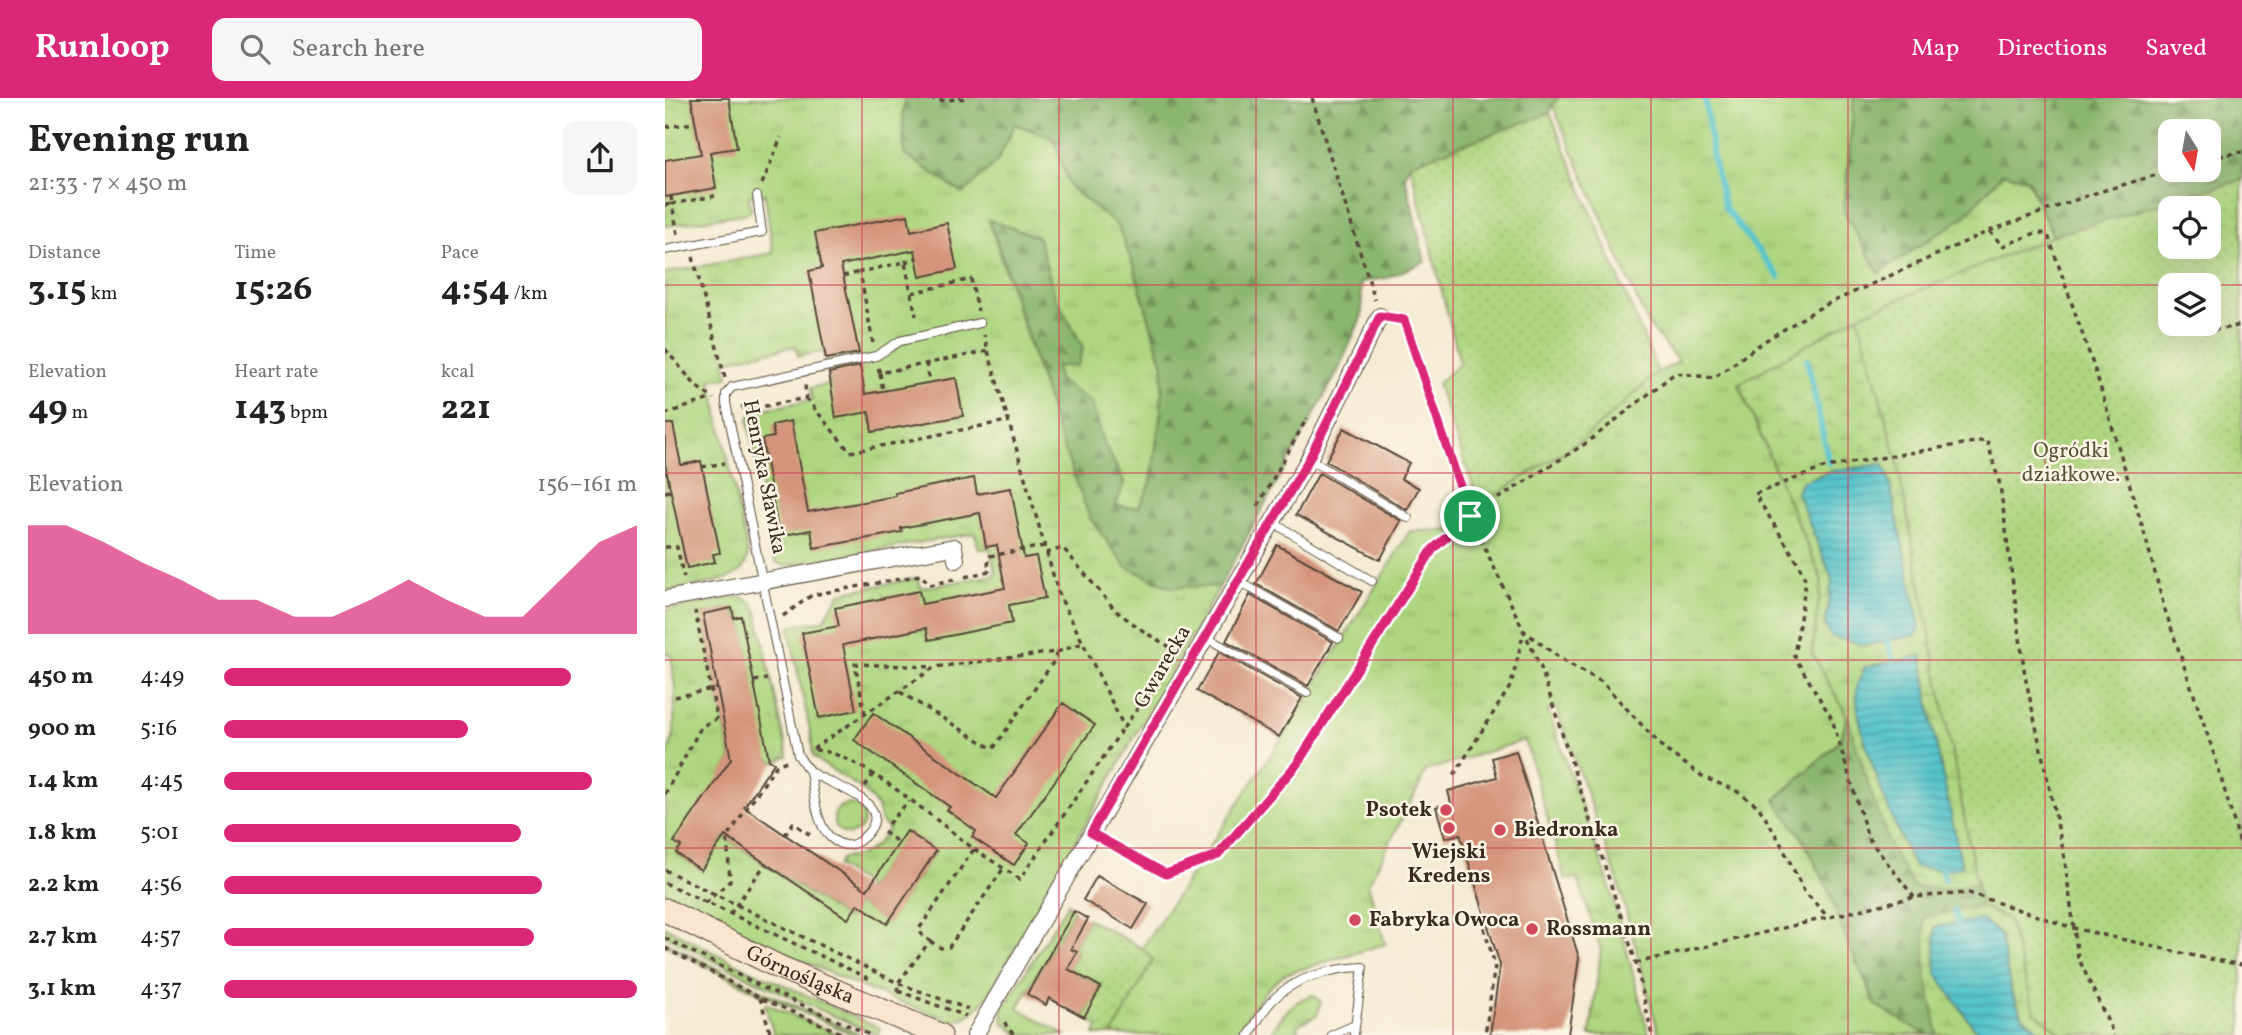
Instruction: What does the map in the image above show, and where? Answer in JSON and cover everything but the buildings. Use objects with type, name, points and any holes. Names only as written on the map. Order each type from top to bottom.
[{"type":"street","name":"Gwarecka","points":[[979,1028],[1309,459],[1380,316]]},
{"type":"street","name":"Henryka Sławika","points":[[665,599],[954,547],[956,559]]},
{"type":"street","name":"Górnośląska","points":[[665,910],[779,967],[940,1035]]},
{"type":"lane","points":[[665,250],[762,232],[757,196]]},
{"type":"lane","name":"Henryka Sławika","points":[[810,772],[858,796],[870,805],[874,819],[870,832],[859,843],[847,845],[834,840],[822,826],[810,772],[798,755],[726,394],[731,387],[876,356],[900,341],[980,323]]},
{"type":"lane","points":[[1309,459],[1408,518]]},
{"type":"lane","points":[[1272,522],[1372,581]]},
{"type":"lane","points":[[1238,580],[1339,638]]},
{"type":"lane","points":[[1205,637],[1307,693]]},
{"type":"lane","points":[[1091,833],[1166,874]]},
{"type":"lane","points":[[1249,1035],[1270,1003],[1283,991],[1302,980],[1363,967],[1354,1035]]},
{"type":"lane","points":[[1336,1035],[1356,1025]]},
{"type":"path","points":[[930,98],[937,101],[966,98]]},
{"type":"path","points":[[1312,98],[1380,316],[1404,320],[1470,516],[1541,668],[1636,963],[1652,1035]]},
{"type":"path","points":[[665,127],[695,122]]},
{"type":"path","points":[[757,196],[781,137]]},
{"type":"path","points":[[2221,156],[2242,152]]},
{"type":"path","points":[[1166,874],[1218,855],[1288,774],[1433,549],[1470,516],[1588,442],[1675,373],[1714,378],[1763,342],[1821,307],[1989,231],[2092,194],[2158,174]]},
{"type":"path","points":[[665,205],[672,204],[671,196]]},
{"type":"path","points":[[1989,231],[2003,246],[2038,232],[2048,235],[2097,376],[2164,607],[2214,754],[2242,850]]},
{"type":"path","points":[[843,276],[916,258]]},
{"type":"path","points":[[905,262],[916,316]]},
{"type":"path","points":[[860,272],[883,391]]},
{"type":"path","points":[[912,293],[971,279],[1007,421],[1059,595],[1083,643]]},
{"type":"path","points":[[2221,329],[2242,325]]},
{"type":"path","points":[[665,349],[697,387],[711,399],[726,403]]},
{"type":"path","points":[[880,373],[988,351]]},
{"type":"path","points":[[926,363],[930,382]]},
{"type":"path","points":[[815,382],[805,385],[806,398],[850,452],[1007,421]]},
{"type":"path","points":[[747,414],[750,410],[806,398]]},
{"type":"path","points":[[665,414],[711,399]]},
{"type":"path","points":[[1914,897],[1868,838],[1832,719],[1794,656],[1806,581],[1798,563],[1755,494],[1826,467],[1987,440],[2000,485],[2025,676],[2064,855],[2078,957],[2114,1035]]},
{"type":"path","points":[[702,467],[724,462],[727,475]]},
{"type":"path","points":[[771,618],[785,615],[812,595],[921,575],[930,585],[989,572],[990,556],[1044,545]]},
{"type":"path","points":[[665,547],[677,547],[688,596],[695,607],[717,718],[701,727],[665,794]]},
{"type":"path","points":[[1047,553],[1063,548],[1116,611],[1177,651]]},
{"type":"path","points":[[1454,775],[1511,685],[1524,631]]},
{"type":"path","points":[[1524,631],[1564,661],[1602,682],[1664,749],[1705,778],[1735,790],[1758,806],[1779,840],[1804,891],[1828,918]]},
{"type":"path","points":[[899,692],[993,749],[1057,652]]},
{"type":"path","points":[[865,715],[855,664],[935,667]]},
{"type":"path","points":[[754,681],[769,678]]},
{"type":"path","points":[[675,697],[718,688]]},
{"type":"path","points":[[705,903],[730,881],[727,836],[776,766],[798,755],[824,750],[874,773],[975,849],[1020,879],[1124,727]]},
{"type":"path","points":[[883,831],[899,843]]},
{"type":"path","points":[[975,849],[919,929],[923,937],[941,948],[949,947],[1004,868]]},
{"type":"path","points":[[730,914],[766,863]]},
{"type":"path","points":[[665,870],[898,983],[967,1009]]},
{"type":"path","points":[[665,883],[876,983]]},
{"type":"path","points":[[1636,963],[1914,897],[1969,893],[2073,928],[2195,957],[2242,965]]},
{"type":"path","points":[[1481,918],[1495,965],[1485,1035]]},
{"type":"path","points":[[665,938],[764,988],[870,1035]]},
{"type":"path","points":[[898,992],[898,983],[930,941]]},
{"type":"path","points":[[665,948],[760,998],[846,1035]]},
{"type":"path","points":[[887,988],[979,1028],[1013,1034]]},
{"type":"path","points":[[760,998],[771,1035]]},
{"type":"green space","points":[[665,98],[905,98],[903,114],[998,160],[1014,124],[1053,138],[1070,187],[1118,226],[1134,267],[1163,366],[1161,412],[1151,483],[1139,508],[1116,506],[1124,482],[1103,442],[1092,403],[1058,380],[1056,365],[1083,348],[1055,296],[1038,237],[989,221],[1058,433],[1170,587],[1220,586],[989,994],[974,1011],[959,1020],[953,1021],[842,979],[665,892],[665,763],[674,734],[675,689],[671,654],[665,654],[665,610],[740,596],[752,602],[757,612],[788,756],[774,763],[767,758],[741,617],[734,618],[732,608],[703,614],[731,759],[676,853],[701,870],[724,837],[847,919],[858,904],[887,923],[936,851],[907,832],[867,890],[865,884],[837,866],[842,858],[858,856],[870,850],[889,828],[881,822],[878,810],[864,791],[813,756],[789,629],[792,626],[824,620],[840,593],[918,578],[921,588],[996,575],[990,549],[979,549],[975,533],[785,566],[775,562],[748,420],[754,411],[812,400],[810,388],[830,384],[823,352],[798,356],[796,346],[725,361],[728,377],[711,380],[748,553],[742,569],[728,578],[665,591],[665,273],[773,253],[765,194],[749,196],[751,211],[748,213],[665,226]]},
{"type":"green space","points":[[905,98],[1559,98],[1552,104],[1550,113],[1410,164],[1405,176],[1425,262],[1386,278],[1361,282],[1362,315],[1338,371],[1220,586],[1170,587],[1126,567],[1090,518],[1058,433],[989,220],[1038,237],[1055,296],[1083,348],[1077,366],[1056,366],[1058,380],[1092,403],[1103,442],[1124,482],[1116,506],[1138,508],[1151,483],[1161,412],[1163,366],[1134,267],[1118,226],[1070,187],[1053,138],[1015,124],[998,160],[963,194],[904,154]]},
{"type":"green space","points":[[1559,98],[1854,98],[1854,114],[1965,216],[2003,173],[2027,179],[2053,236],[1859,316],[1739,384],[1822,580],[1812,653],[1847,715],[1841,740],[1775,800],[1803,839],[1830,892],[1840,925],[1876,1005],[1927,1035],[1659,1035],[1618,881],[1556,707],[1548,710],[1610,887],[1649,1035],[1590,1035],[1601,950],[1578,879],[1565,879],[1525,740],[1425,771],[1368,884],[1385,944],[1285,974],[1266,990],[1235,1035],[1112,1035],[1153,960],[1142,948],[1280,741],[1410,531],[1467,530],[1480,505],[1586,437],[1658,372],[1679,362],[1648,324],[1552,104]]},
{"type":"green space","points":[[1854,98],[2242,98],[2242,180],[2188,196],[2158,196],[2158,205],[2053,236],[2028,179],[2003,173],[1965,216],[1879,273],[1844,212]]},
{"type":"green space","points":[[1550,113],[1658,372],[1586,437],[1480,505],[1437,384],[1460,363],[1410,164]]},
{"type":"green space","name":"Ogródki działkowe.","points":[[2242,180],[2242,1035],[2063,1035],[2035,1012],[2008,919],[1981,906],[1897,460],[1858,316],[2053,236],[2158,205],[2158,259],[2221,259],[2221,196],[2188,196]]},
{"type":"green space","points":[[1858,316],[1924,600],[1977,884],[2035,1012],[2063,1035],[1927,1035],[1876,1005],[1840,925],[1830,892],[1803,839],[1775,800],[1841,740],[1847,715],[1812,653],[1822,580],[1739,384]]},
{"type":"green space","points":[[1858,316],[1897,460],[1977,884],[1945,889],[1914,887],[1892,851],[1847,715],[1812,653],[1822,580],[1739,384]]},
{"type":"green space","points":[[849,804],[860,808],[864,819],[860,830],[849,834],[838,830],[834,819],[838,808]]},
{"type":"green space","points":[[1068,903],[1074,911],[1018,1008],[1065,1035],[1019,1035],[1002,1021],[1003,1009]]},
{"type":"green space","points":[[1981,906],[2008,919],[2035,1012],[2063,1035],[1938,1035],[1926,975],[1924,918]]},
{"type":"green space","points":[[1088,919],[1142,948],[1153,960],[1112,1035],[1094,1035],[1099,1027],[1084,1017],[1101,987],[1068,969],[1077,952],[1072,949]]},
{"type":"green space","points":[[665,927],[732,962],[880,1028],[878,1035],[691,949],[665,935]]},
{"type":"green space","points":[[665,942],[762,991],[861,1035],[854,1035],[759,993],[665,945]]},
{"type":"green space","points":[[1314,995],[1321,1002],[1317,1015],[1297,1025],[1299,1031],[1289,1035],[1270,1035],[1293,1005]]},
{"type":"green space","points":[[765,1005],[838,1035],[774,1035]]},
{"type":"water","points":[[1883,464],[1888,475],[1920,627],[1916,635],[1867,645],[1832,637],[1825,626],[1831,576],[1797,493],[1801,482],[1831,471]]},
{"type":"water","points":[[1922,656],[1934,734],[1962,867],[1942,870],[1914,867],[1877,777],[1857,704],[1858,682],[1865,667]]},
{"type":"water","points":[[1980,919],[2000,934],[2011,991],[2023,1017],[2045,1035],[1979,1035],[1936,973],[1935,927]]},
{"type":"waterway","points":[[1705,98],[1713,159],[1725,208],[1779,277]]},
{"type":"waterway","points":[[1807,360],[1829,463]]},
{"type":"waterway","points":[[1887,640],[1893,661]]},
{"type":"waterway","points":[[1942,870],[1945,880]]},
{"type":"waterway","points":[[1954,910],[1958,923]]},
{"type":"place","name":"Psotek","points":[[1446,810]]},
{"type":"place","name":"Wiejski Kredens","points":[[1449,828]]},
{"type":"place","name":"Biedronka","points":[[1500,830]]},
{"type":"place","name":"Fabryka Owoca","points":[[1355,920]]},
{"type":"place","name":"Rossmann","points":[[1532,929]]},
{"type":"route","points":[[1380,316],[1404,320],[1470,516],[1433,549],[1297,764],[1218,855],[1166,874],[1091,833],[1309,459],[1380,316]]}]
